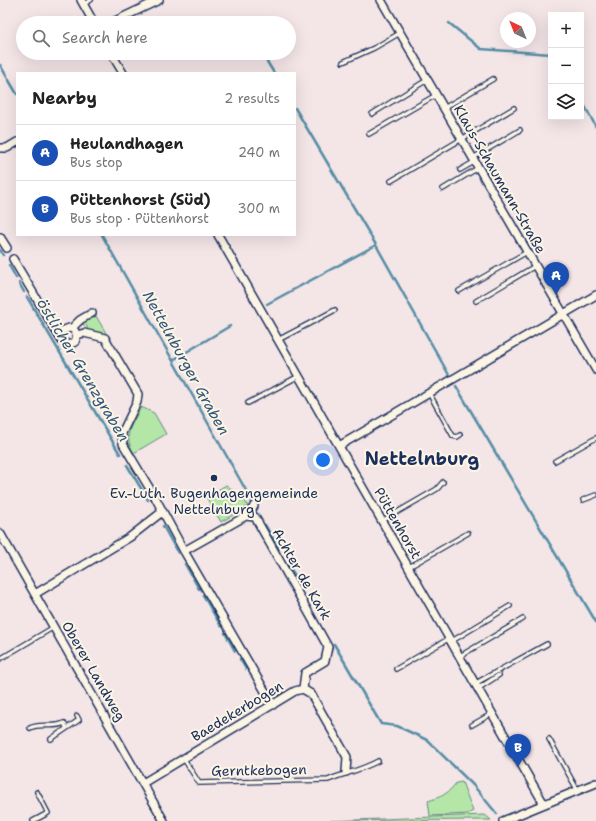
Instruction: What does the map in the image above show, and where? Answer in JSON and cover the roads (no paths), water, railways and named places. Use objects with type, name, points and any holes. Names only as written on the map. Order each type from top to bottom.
[{"type":"street","points":[[126,16],[159,0]]},
{"type":"street","name":"Klaus-Schaumann-Straße","points":[[381,0],[596,370]]},
{"type":"street","points":[[83,2],[90,16]]},
{"type":"street","points":[[115,60],[122,72]]},
{"type":"street","points":[[0,147],[7,148],[16,143]]},
{"type":"street","name":"Püttenhorst","points":[[219,236],[451,639],[544,804]]},
{"type":"street","points":[[0,237],[6,248]]},
{"type":"street","points":[[13,259],[62,342],[68,345],[75,342],[77,335]]},
{"type":"street","points":[[339,446],[596,295]]},
{"type":"street","points":[[57,333],[72,328],[80,320],[92,313]]},
{"type":"street","points":[[72,328],[77,335]]},
{"type":"street","points":[[77,335],[84,333],[105,338],[138,394],[137,402],[122,433],[123,444],[156,499],[184,551],[273,705]]},
{"type":"street","points":[[184,551],[249,515],[254,506]]},
{"type":"street","points":[[35,594],[130,538],[162,512]]},
{"type":"street","name":"Achter de Kark","points":[[249,515],[254,518],[328,647],[325,661],[305,672],[303,689]]},
{"type":"street","name":"Oberer Landweg","points":[[0,533],[164,821]]},
{"type":"street","name":"Baedekerbogen","points":[[143,784],[295,691],[303,689],[311,694],[341,743],[347,757],[346,772]]},
{"type":"street","points":[[503,821],[578,791],[596,782]]},
{"type":"lane","points":[[83,2],[91,0]]},
{"type":"lane","points":[[343,62],[374,48],[400,33]]},
{"type":"lane","points":[[444,108],[493,79]]},
{"type":"lane","points":[[372,114],[427,80]]},
{"type":"lane","points":[[369,134],[436,95]]},
{"type":"lane","points":[[391,181],[514,108]]},
{"type":"lane","points":[[443,189],[520,130]]},
{"type":"lane","points":[[460,170],[475,163]]},
{"type":"lane","points":[[459,291],[527,252]]},
{"type":"lane","points":[[476,300],[535,266]]},
{"type":"lane","points":[[278,340],[335,310]]},
{"type":"lane","points":[[248,403],[299,376]]},
{"type":"lane","points":[[429,393],[453,436],[457,437],[460,435]]},
{"type":"lane","points":[[555,461],[596,438]]},
{"type":"lane","points":[[382,521],[437,489],[443,482]]},
{"type":"lane","points":[[583,500],[596,495]]},
{"type":"lane","points":[[409,568],[468,534]]},
{"type":"lane","points":[[396,669],[510,606]]},
{"type":"lane","points":[[460,656],[523,619]]},
{"type":"lane","points":[[0,659],[54,627]]},
{"type":"lane","points":[[477,685],[547,644]]},
{"type":"lane","points":[[477,685],[499,675]]},
{"type":"lane","points":[[472,725],[493,713]]},
{"type":"lane","points":[[51,739],[79,720],[77,716]]},
{"type":"lane","points":[[30,728],[36,724],[58,726],[64,723],[66,728]]},
{"type":"lane","points":[[549,739],[578,791]]},
{"type":"lane","name":"Gerntkebogen","points":[[184,759],[199,783],[328,780],[346,772]]},
{"type":"lane","points":[[346,772],[363,769],[378,761]]},
{"type":"lane","points":[[33,821],[48,813],[37,792]]},
{"type":"waterway","points":[[449,23],[481,49],[548,54]]},
{"type":"waterway","points":[[266,60],[273,72]]},
{"type":"waterway","name":"Nettelnburger Graben","points":[[0,65],[16,92]]},
{"type":"waterway","points":[[584,105],[596,127]]},
{"type":"waterway","points":[[267,304],[376,245],[296,110]]},
{"type":"waterway","name":"Nettelnburger Graben","points":[[103,236],[252,501]]},
{"type":"waterway","points":[[376,245],[449,375]]},
{"type":"waterway","points":[[0,250],[3,255]]},
{"type":"waterway","name":"östlicher Grenzgraben","points":[[9,265],[16,278]]},
{"type":"waterway","name":"östlicher Grenzgraben","points":[[19,283],[24,292]]},
{"type":"waterway","name":"östlicher Grenzgraben","points":[[27,297],[120,454]]},
{"type":"waterway","points":[[173,360],[230,326]]},
{"type":"waterway","points":[[456,386],[596,622]]},
{"type":"waterway","name":"östlicher Grenzgraben","points":[[127,465],[148,500]]},
{"type":"waterway","points":[[265,525],[279,549]]},
{"type":"waterway","points":[[163,526],[178,553]]},
{"type":"waterway","points":[[185,564],[199,589]]},
{"type":"waterway","points":[[288,565],[296,577]]},
{"type":"waterway","points":[[203,595],[221,626]]},
{"type":"waterway","points":[[225,633],[235,651]]},
{"type":"waterway","points":[[334,644],[381,724],[397,726],[427,740],[473,785],[497,814]]},
{"type":"waterway","points":[[240,659],[246,669]]},
{"type":"place","name":"Heulandhagen","points":[[556,295]]},
{"type":"place","name":"Ev.-Luth. Bugenhagengemeinde Nettelnburg","points":[[214,478]]},
{"type":"place","name":"Püttenhorst (Süd)","points":[[518,767]]},
{"type":"district","name":"Nettelnburg","points":[[422,459]]}]
